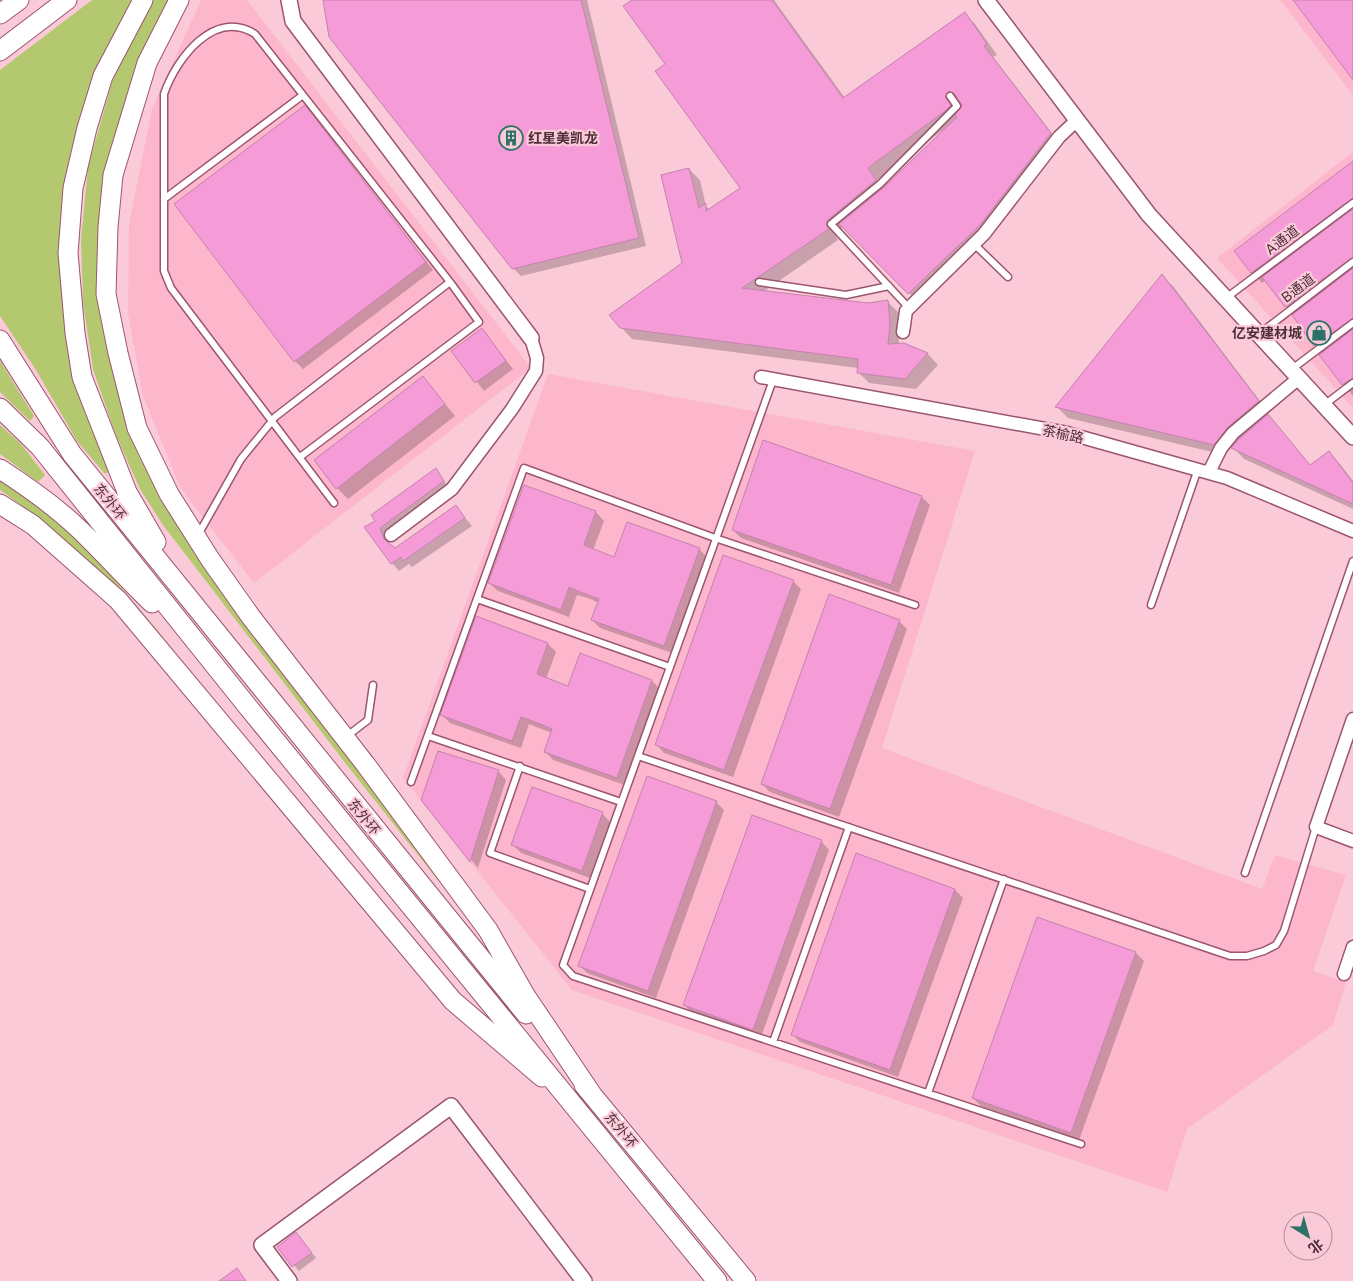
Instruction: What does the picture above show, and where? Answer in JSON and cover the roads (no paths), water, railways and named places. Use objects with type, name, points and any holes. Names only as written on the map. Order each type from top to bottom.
[{"type":"main road","points":[[0,14],[19,0]]},
{"type":"main road","points":[[0,51],[67,0]]},
{"type":"main road","points":[[143,0],[104,76],[72,188],[68,253],[75,333],[82,377],[127,492],[150,534],[219,637]]},
{"type":"main road","points":[[179,0],[147,63],[113,175],[108,227],[106,294],[118,353],[137,428],[169,494],[197,538],[251,617],[488,930],[525,996],[592,1096]]},
{"type":"main road","name":"东外环","points":[[0,340],[72,454],[592,1096],[746,1281]]},
{"type":"main road","points":[[0,408],[40,447],[202,650],[577,1107]]},
{"type":"main road","points":[[0,468],[32,490],[79,529],[117,570],[202,650]]},
{"type":"main road","points":[[0,504],[33,525],[118,600],[454,1001],[577,1107]]},
{"type":"main road","name":"东外环","points":[[577,1107],[717,1281]]},
{"type":"street","points":[[289,0],[293,21],[531,338],[537,358],[536,371],[512,409],[452,489],[391,535]]},
{"type":"street","points":[[986,0],[1149,215],[1353,437]]},
{"type":"street","points":[[903,332],[906,311],[974,244],[1059,137],[1077,120]]},
{"type":"street","points":[[1204,471],[1233,433],[1295,374]]},
{"type":"street","name":"茶榆路","points":[[767,378],[1068,433],[1227,478],[1353,531]]},
{"type":"street","points":[[1353,719],[1316,827],[1353,841]]},
{"type":"street","points":[[1344,974],[1353,947]]},
{"type":"street","points":[[289,1281],[262,1245],[452,1106],[584,1281]]},
{"type":"lane","points":[[300,457],[479,322],[450,282],[255,34],[246,28],[234,26],[208,34],[180,60],[164,94],[164,271],[171,288],[334,503]]},
{"type":"lane","points":[[164,199],[303,95]]},
{"type":"lane","points":[[909,308],[830,224],[880,184],[957,106],[950,96]]},
{"type":"lane","name":"A通道","points":[[1226,298],[1353,203]]},
{"type":"lane","points":[[974,244],[1008,277]]},
{"type":"lane","name":"B通道","points":[[1258,334],[1353,262]]},
{"type":"lane","points":[[197,538],[241,459],[272,421],[291,403],[450,282]]},
{"type":"lane","points":[[759,282],[846,295],[889,286]]},
{"type":"lane","points":[[1295,374],[1353,323]]},
{"type":"lane","points":[[767,378],[716,538],[563,965],[573,976],[1081,1144]]},
{"type":"lane","points":[[1324,405],[1353,383]]},
{"type":"lane","points":[[412,782],[524,468],[716,538],[915,605]]},
{"type":"lane","points":[[1152,605],[1204,471]]},
{"type":"lane","points":[[1245,873],[1353,561]]},
{"type":"lane","points":[[478,598],[670,667]]},
{"type":"lane","points":[[344,738],[368,720],[373,685]]},
{"type":"lane","points":[[428,736],[622,802]]},
{"type":"lane","points":[[638,756],[1230,956],[1248,956],[1276,945],[1284,931],[1316,827]]},
{"type":"lane","points":[[520,766],[490,853],[590,889]]},
{"type":"lane","points":[[773,1042],[849,827]]},
{"type":"lane","points":[[928,1093],[1004,879]]},
{"type":"place","name":"红星美凯龙","points":[[511,138]]},
{"type":"place","name":"亿安建材城","points":[[1319,333]]}]
